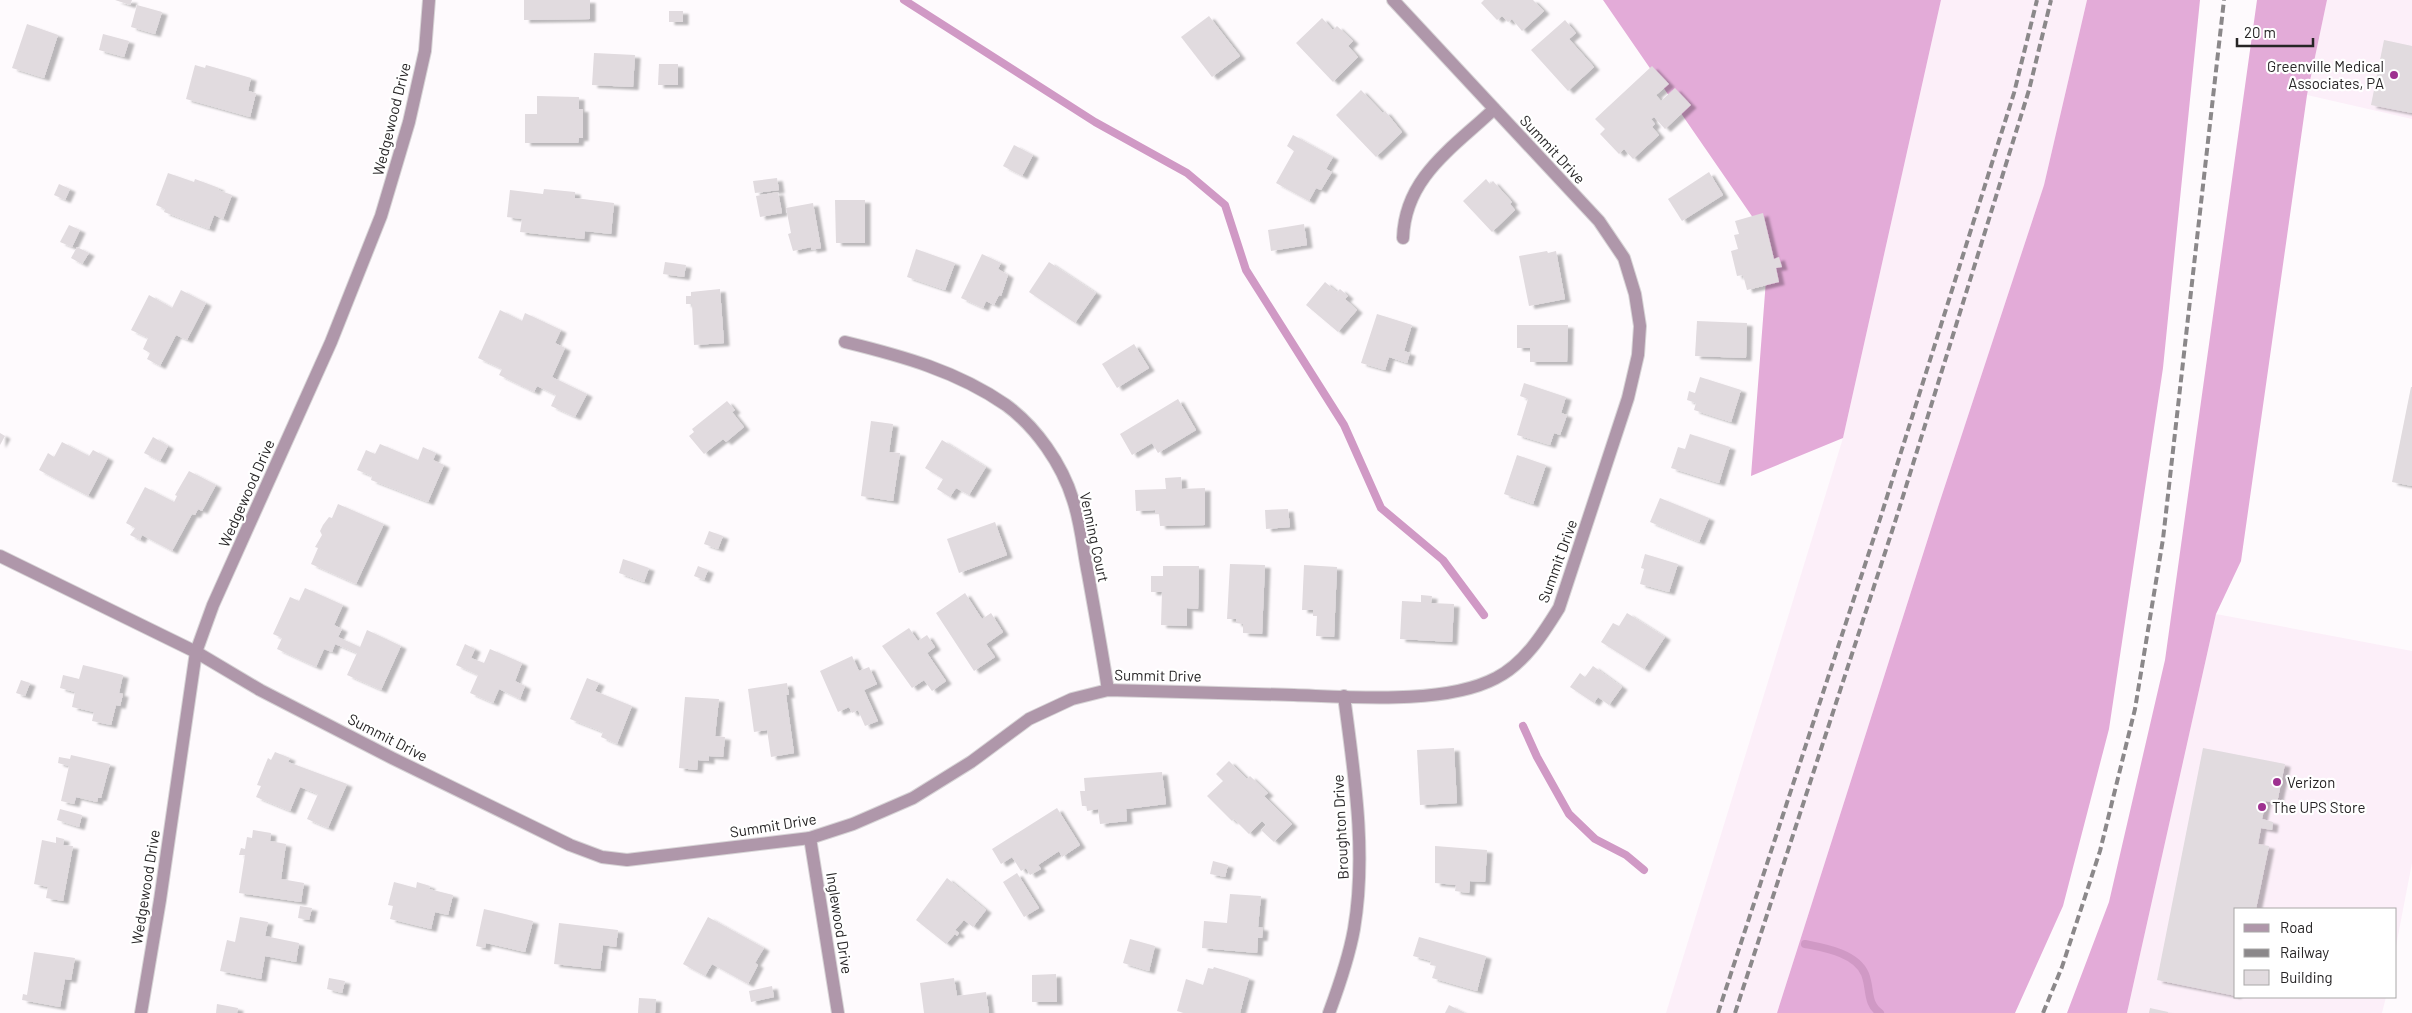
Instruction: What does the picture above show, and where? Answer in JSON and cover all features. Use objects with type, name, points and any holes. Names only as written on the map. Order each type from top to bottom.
[{"type":"street","name":"Wedgewood Drive","points":[[141,1013],[162,891],[196,652],[213,605],[331,342],[381,216],[409,122],[424,52],[429,0]]},
{"type":"street","name":"Summit Drive","points":[[0,556],[196,652],[260,690],[392,758],[570,845],[602,857],[627,860],[810,838],[853,824],[913,798],[971,762],[1029,719],[1072,699],[1108,690],[1344,696],[1454,693],[1497,678],[1517,663],[1541,637],[1559,608],[1628,398],[1638,355],[1640,326],[1635,294],[1624,258],[1599,221],[1393,0]]},
{"type":"street","points":[[1403,238],[1403,222],[1409,201],[1422,177],[1494,109]]},
{"type":"street","name":"Venning Court","points":[[845,342],[901,356],[943,370],[978,388],[1008,406],[1045,446],[1058,465],[1073,500],[1101,642],[1108,690]]},
{"type":"street","name":"Broughton Drive","points":[[1329,1013],[1354,930],[1359,887],[1360,842],[1344,696]]},
{"type":"street","name":"Inglewood Drive","points":[[810,838],[838,1013]]},
{"type":"shaded area","points":[[1603,0],[1941,0],[1843,438],[1751,476],[1769,241]]},
{"type":"shaded area","points":[[1941,0],[2087,0],[2044,185],[1938,507],[1777,1013],[1666,1013],[1843,438]]},
{"type":"shaded area","points":[[2087,0],[2200,0],[2163,368],[2109,729],[2063,906],[2015,1013],[1777,1013],[1938,507],[2044,185]]},
{"type":"shaded area","points":[[2257,0],[2327,0],[2307,95],[2241,561],[2216,614],[2127,1013],[2067,1013],[2109,902],[2165,660]]},
{"type":"shaded area","points":[[2327,0],[2412,0],[2412,119],[2307,95]]},
{"type":"shaded area","points":[[2216,614],[2412,651],[2412,863],[2397,941],[2397,908],[2234,908],[2234,998],[2386,998],[2382,1013],[2127,1013]]},
{"type":"building","points":[[115,0],[132,0],[130,5]]},
{"type":"building","points":[[524,0],[590,0],[590,19],[524,20]]},
{"type":"building","points":[[1484,0],[1533,0],[1544,11],[1522,31],[1512,19],[1508,22],[1502,16],[1497,20],[1481,3]]},
{"type":"building","points":[[137,5],[162,12],[155,34],[131,27]]},
{"type":"building","points":[[669,11],[683,11],[683,22],[669,22]]},
{"type":"building","points":[[1209,16],[1240,56],[1212,77],[1181,37]]},
{"type":"building","points":[[1322,18],[1333,30],[1337,26],[1353,41],[1348,46],[1358,57],[1333,82],[1296,43]]},
{"type":"building","points":[[1565,20],[1576,33],[1569,39],[1594,67],[1568,91],[1531,50]]},
{"type":"building","points":[[27,24],[58,35],[44,78],[12,68]]},
{"type":"building","points":[[103,34],[129,41],[124,57],[99,50]]},
{"type":"building","name":"Greenville Medical Associates, PA","points":[[2384,40],[2412,46],[2412,113],[2371,105]]},
{"type":"building","points":[[594,53],[635,55],[633,87],[592,85]]},
{"type":"building","points":[[659,64],[678,64],[678,85],[658,85]]},
{"type":"building","points":[[195,65],[205,68],[206,65],[251,78],[248,91],[256,93],[250,117],[186,99]]},
{"type":"building","points":[[1652,66],[1669,84],[1656,95],[1661,101],[1675,88],[1691,105],[1665,129],[1654,117],[1651,119],[1655,124],[1652,127],[1659,135],[1633,159],[1624,149],[1619,154],[1600,134],[1605,129],[1595,119]]},
{"type":"building","points":[[1361,90],[1383,113],[1385,111],[1402,132],[1376,157],[1336,115]]},
{"type":"building","points":[[537,96],[579,97],[579,109],[583,109],[583,138],[579,138],[578,143],[525,143],[525,114],[537,114]]},
{"type":"building","points":[[1293,135],[1333,157],[1326,169],[1332,172],[1321,190],[1316,188],[1309,201],[1276,183],[1294,151],[1287,146]]},
{"type":"building","points":[[1014,145],[1033,155],[1022,176],[1003,166]]},
{"type":"building","points":[[1709,172],[1723,195],[1682,221],[1668,199]]},
{"type":"building","points":[[168,173],[194,182],[195,179],[232,195],[223,219],[214,215],[209,229],[164,212],[165,209],[156,205]]},
{"type":"building","points":[[777,178],[779,190],[755,193],[753,181]]},
{"type":"building","points":[[1486,179],[1490,184],[1493,181],[1512,202],[1510,204],[1515,210],[1492,232],[1463,201]]},
{"type":"building","points":[[59,184],[70,189],[65,200],[54,195]]},
{"type":"building","points":[[544,189],[575,192],[575,198],[614,203],[611,234],[585,231],[584,239],[520,232],[522,219],[507,217],[510,190],[543,194]]},
{"type":"building","points":[[778,192],[782,213],[760,217],[756,196]]},
{"type":"building","points":[[835,200],[865,200],[865,243],[836,243]]},
{"type":"building","points":[[813,203],[821,248],[811,250],[811,247],[793,251],[788,234],[791,233],[786,208]]},
{"type":"building","points":[[1763,213],[1774,259],[1779,257],[1782,267],[1776,268],[1779,282],[1747,290],[1743,275],[1737,276],[1731,251],[1738,249],[1734,235],[1739,234],[1735,221]]},
{"type":"building","points":[[1304,224],[1307,245],[1271,251],[1268,230]]},
{"type":"building","points":[[69,225],[80,230],[72,247],[60,242]]},
{"type":"building","points":[[77,247],[89,253],[82,264],[71,258]]},
{"type":"building","points":[[916,249],[955,263],[945,290],[907,277]]},
{"type":"building","points":[[1547,251],[1548,253],[1556,251],[1565,299],[1529,306],[1519,256]]},
{"type":"building","points":[[982,254],[1001,263],[998,269],[1008,275],[1001,296],[999,295],[994,305],[986,301],[983,308],[961,298]]},
{"type":"building","points":[[665,262],[686,265],[684,277],[663,274]]},
{"type":"building","points":[[1049,262],[1096,293],[1075,323],[1029,292]]},
{"type":"building","points":[[1325,282],[1337,292],[1340,289],[1348,296],[1345,299],[1357,310],[1338,332],[1306,305]]},
{"type":"building","points":[[720,289],[724,343],[694,345],[692,304],[686,304],[686,296],[691,296],[691,292]]},
{"type":"building","points":[[181,290],[206,303],[187,340],[176,335],[160,366],[147,359],[150,353],[143,349],[148,338],[131,330],[149,295],[172,308]]},
{"type":"building","points":[[500,310],[522,321],[525,313],[561,330],[555,343],[565,348],[552,377],[587,394],[575,417],[551,406],[556,395],[537,386],[534,392],[499,375],[502,369],[478,358]]},
{"type":"building","points":[[1377,314],[1412,325],[1404,351],[1410,353],[1407,363],[1389,357],[1385,370],[1361,363]]},
{"type":"building","points":[[1697,321],[1747,323],[1746,358],[1695,356]]},
{"type":"building","points":[[1517,325],[1568,325],[1567,362],[1530,362],[1530,348],[1517,348]]},
{"type":"building","points":[[1134,344],[1149,368],[1117,388],[1102,364]]},
{"type":"building","points":[[1700,377],[1741,390],[1731,422],[1694,410],[1696,403],[1687,400],[1689,391],[1695,393]]},
{"type":"building","points":[[1524,383],[1566,397],[1561,413],[1567,415],[1560,435],[1554,433],[1550,445],[1517,435],[1528,399],[1520,396]]},
{"type":"building","points":[[2412,387],[2412,486],[2392,482]]},
{"type":"building","points":[[1178,399],[1196,430],[1158,453],[1152,443],[1132,455],[1120,434]]},
{"type":"building","points":[[727,401],[735,410],[732,412],[744,427],[726,442],[723,439],[704,454],[689,436],[694,432],[692,429]]},
{"type":"building","points":[[871,421],[893,424],[889,452],[900,453],[893,501],[861,496]]},
{"type":"building","points":[[0,433],[5,436],[0,445]]},
{"type":"building","points":[[1690,434],[1730,447],[1719,483],[1671,468],[1678,447],[1685,449]]},
{"type":"building","points":[[153,437],[168,446],[160,461],[144,453]]},
{"type":"building","points":[[942,440],[986,467],[969,495],[956,488],[950,497],[937,489],[943,479],[925,468]]},
{"type":"building","points":[[62,442],[89,456],[93,450],[108,458],[88,496],[39,470],[48,453],[54,457]]},
{"type":"building","points":[[380,444],[418,460],[423,447],[436,453],[433,460],[444,465],[428,502],[371,480],[372,476],[357,470],[366,450],[375,454]]},
{"type":"building","points":[[1517,455],[1546,465],[1533,504],[1504,494]]},
{"type":"building","points":[[189,471],[216,485],[202,511],[198,509],[195,515],[192,514],[172,551],[142,535],[140,540],[130,535],[135,528],[126,523],[145,487],[174,502],[177,496],[175,495]]},
{"type":"building","points":[[1181,477],[1182,489],[1205,488],[1205,525],[1160,526],[1159,514],[1155,514],[1155,510],[1136,511],[1135,490],[1166,489],[1165,478]]},
{"type":"building","points":[[1660,498],[1709,518],[1699,542],[1650,522]]},
{"type":"building","points":[[338,504],[384,524],[356,584],[311,564],[318,548],[315,547],[322,535],[320,531],[329,517],[332,518]]},
{"type":"building","points":[[1288,509],[1290,527],[1266,529],[1265,510]]},
{"type":"building","points":[[995,522],[1007,555],[959,573],[947,539]]},
{"type":"building","points":[[709,531],[723,536],[718,549],[704,544]]},
{"type":"building","points":[[1645,554],[1678,564],[1669,592],[1640,584],[1644,569],[1641,568]]},
{"type":"building","points":[[623,559],[649,568],[644,582],[619,573]]},
{"type":"building","points":[[1230,564],[1265,565],[1262,634],[1243,633],[1243,624],[1236,623],[1236,619],[1227,619]]},
{"type":"building","points":[[1304,565],[1337,567],[1334,637],[1316,636],[1317,616],[1313,616],[1313,610],[1302,610]]},
{"type":"building","points":[[698,566],[708,570],[704,580],[694,576]]},
{"type":"building","points":[[1163,566],[1199,566],[1198,609],[1187,608],[1187,626],[1161,625],[1162,592],[1151,592],[1151,576],[1163,576]]},
{"type":"building","points":[[305,588],[343,605],[334,625],[342,629],[338,637],[360,647],[367,630],[401,646],[381,690],[347,675],[357,653],[335,644],[332,652],[324,649],[316,667],[277,649],[282,638],[273,634],[290,597],[299,601]]},
{"type":"building","points":[[965,593],[982,619],[991,613],[1003,632],[986,644],[995,657],[974,671],[936,613]]},
{"type":"building","points":[[1421,595],[1432,596],[1431,603],[1454,604],[1452,642],[1400,639],[1402,601],[1421,602]]},
{"type":"building","points":[[1627,613],[1665,637],[1644,669],[1601,642],[1613,623],[1619,626]]},
{"type":"building","points":[[909,628],[918,641],[927,635],[935,647],[927,653],[946,681],[932,691],[924,680],[912,688],[882,646]]},
{"type":"building","points":[[465,644],[475,649],[471,658],[484,663],[490,649],[522,663],[515,681],[525,686],[520,699],[499,689],[493,703],[470,693],[478,675],[456,665]]},
{"type":"building","points":[[852,656],[859,671],[869,667],[877,684],[864,690],[878,721],[865,726],[858,710],[852,713],[849,707],[838,712],[820,671]]},
{"type":"building","points":[[83,665],[123,675],[119,693],[123,694],[120,706],[116,705],[111,725],[92,721],[94,712],[72,707],[75,692],[60,688],[63,675],[79,679]]},
{"type":"building","points":[[1593,666],[1622,687],[1609,705],[1598,697],[1594,703],[1570,687],[1580,673],[1585,677]]},
{"type":"building","points":[[587,678],[599,683],[595,691],[632,706],[617,744],[601,737],[603,732],[570,719]]},
{"type":"building","points":[[21,680],[30,683],[25,696],[16,693]]},
{"type":"building","points":[[787,683],[789,695],[786,695],[794,753],[771,757],[767,730],[754,732],[748,689]]},
{"type":"building","points":[[685,697],[719,699],[715,736],[725,737],[723,757],[709,756],[709,761],[698,760],[697,770],[679,768]]},
{"type":"building","points":[[1454,748],[1457,803],[1420,805],[1417,750]]},
{"type":"building","points":[[2203,748],[2285,764],[2277,803],[2266,801],[2262,819],[2273,822],[2272,830],[2261,828],[2258,844],[2269,846],[2256,908],[2234,908],[2234,996],[2157,980]]},
{"type":"building","points":[[275,752],[290,758],[288,762],[347,784],[328,828],[307,819],[318,794],[300,787],[290,811],[256,797],[261,786],[257,785],[268,758],[271,760]]},
{"type":"building","points":[[71,755],[110,764],[101,798],[98,798],[97,802],[76,797],[74,804],[61,801],[69,766],[58,763],[59,757],[70,759]]},
{"type":"building","points":[[1229,761],[1247,779],[1250,776],[1268,793],[1264,796],[1292,824],[1274,842],[1261,830],[1266,825],[1262,821],[1249,834],[1234,819],[1232,821],[1207,796],[1223,781],[1216,774]]},
{"type":"building","points":[[1162,772],[1166,804],[1126,809],[1127,821],[1100,824],[1098,809],[1087,811],[1087,806],[1082,806],[1080,791],[1085,791],[1084,778]]},
{"type":"building","points":[[1057,808],[1080,845],[1062,857],[1059,851],[1038,865],[1041,869],[1030,875],[1026,868],[1021,871],[1012,857],[1001,864],[992,849]]},
{"type":"building","points":[[60,809],[82,815],[79,827],[57,820]]},
{"type":"building","points":[[253,830],[271,833],[270,841],[286,844],[281,879],[304,883],[301,902],[239,893],[245,855],[239,855],[241,848],[245,849],[247,837],[252,838]]},
{"type":"building","points":[[56,837],[64,839],[63,845],[73,846],[63,901],[46,898],[48,887],[34,884],[42,840],[56,843]]},
{"type":"building","points":[[1435,846],[1487,850],[1485,882],[1470,881],[1469,893],[1455,891],[1456,885],[1435,883]]},
{"type":"building","points":[[1213,861],[1228,865],[1225,877],[1210,874]]},
{"type":"building","points":[[1017,873],[1039,908],[1024,917],[1003,882]]},
{"type":"building","points":[[947,878],[986,910],[973,927],[964,920],[955,930],[959,933],[957,936],[955,934],[946,944],[916,920]]},
{"type":"building","points":[[394,882],[416,888],[417,882],[430,886],[429,889],[453,895],[448,915],[435,912],[431,929],[390,919],[393,906],[388,905]]},
{"type":"building","points":[[1230,894],[1261,896],[1258,927],[1263,928],[1262,938],[1258,938],[1257,953],[1202,948],[1204,921],[1227,923]]},
{"type":"building","points":[[300,906],[312,908],[309,920],[298,918]]},
{"type":"building","points":[[484,909],[533,921],[525,952],[486,943],[485,948],[476,946]]},
{"type":"building","points":[[240,917],[268,922],[265,936],[299,943],[296,962],[265,956],[261,979],[220,971],[227,940],[235,942]]},
{"type":"building","points":[[708,917],[764,948],[755,963],[758,965],[748,984],[712,964],[705,976],[683,964]]},
{"type":"building","points":[[559,923],[618,930],[616,947],[603,945],[600,969],[554,964]]},
{"type":"building","points":[[1419,937],[1486,956],[1477,991],[1432,978],[1436,966],[1430,965],[1431,961],[1413,956]]},
{"type":"building","points":[[1130,939],[1155,946],[1149,971],[1123,963]]},
{"type":"building","points":[[34,952],[75,958],[71,980],[65,979],[60,1007],[22,1000],[23,994],[27,995]]},
{"type":"building","points":[[1214,967],[1249,978],[1240,1013],[1184,1013],[1177,1011],[1186,979],[1203,985],[1208,968],[1213,969]]},
{"type":"building","points":[[1056,974],[1057,1002],[1032,1002],[1032,975]]},
{"type":"building","points":[[329,978],[345,981],[342,993],[327,989]]},
{"type":"building","points":[[954,978],[957,996],[986,992],[989,1013],[924,1013],[920,983]]},
{"type":"building","points":[[772,986],[774,997],[751,1002],[749,991]]},
{"type":"building","points":[[639,998],[656,999],[655,1013],[638,1013]]},
{"type":"building","points":[[217,1004],[238,1008],[237,1013],[216,1013]]},
{"type":"building","points":[[1449,1005],[1465,1013],[1445,1013]]},
{"type":"building","points":[[2150,1008],[2168,1012],[2168,1013],[2149,1013]]},
{"type":"waterway","points":[[904,0],[1095,122],[1187,173],[1225,205],[1246,270],[1344,425],[1381,508],[1443,560],[1484,615]]},
{"type":"waterway","points":[[1523,726],[1537,757],[1569,814],[1595,839],[1626,855],[1644,870]]},
{"type":"waterway","points":[[1805,944],[1822,947],[1855,961],[1865,974],[1871,1000],[1880,1013]]},
{"type":"railway","points":[[1718,1013],[1880,519],[2014,93],[2037,0]]},
{"type":"railway","points":[[1735,1013],[1895,522],[2029,90],[2051,0]]},
{"type":"railway","points":[[2043,1013],[2062,967],[2100,851],[2135,709],[2163,539],[2224,0]]},
{"type":"place","name":"Greenville Medical Associates, PA","points":[[2394,75]]},
{"type":"place","name":"Verizon","points":[[2277,782]]},
{"type":"place","name":"The UPS Store","points":[[2262,807]]}]
